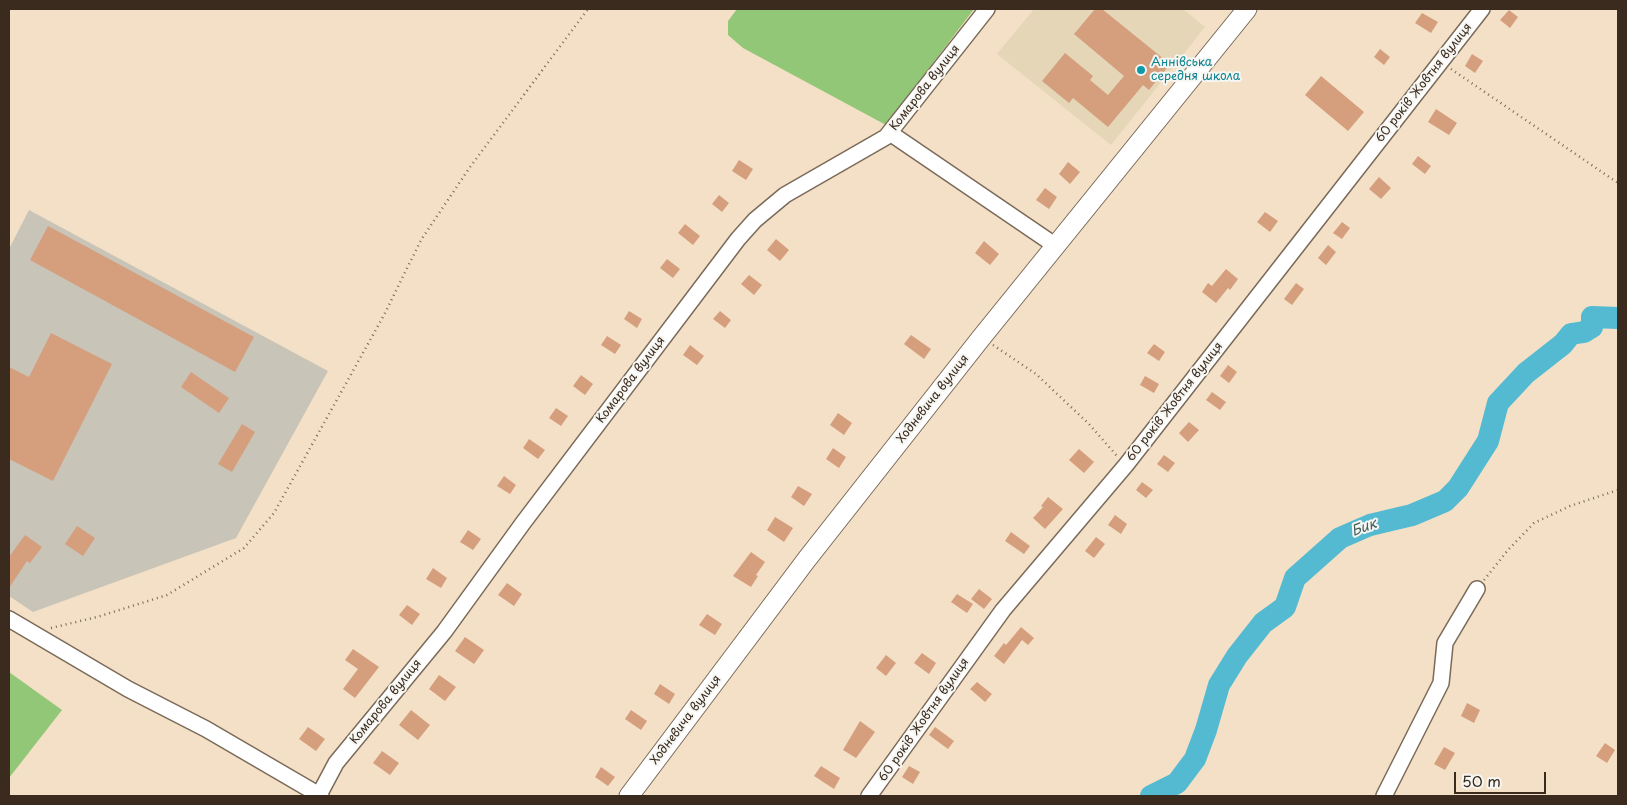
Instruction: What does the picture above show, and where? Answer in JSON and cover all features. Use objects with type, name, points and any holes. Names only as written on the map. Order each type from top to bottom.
[{"type":"main road","name":"Ходневича вулиця","points":[[629,796],[807,559],[1247,9]]},
{"type":"street","name":"Комарова вулиця","points":[[320,796],[336,763],[444,632],[523,523],[738,239],[755,220],[785,195],[886,137],[987,9]]},
{"type":"street","name":"60 років Жовтня вулиця","points":[[870,796],[1003,610],[1126,466],[1482,9]]},
{"type":"street","points":[[890,133],[1056,246]]},
{"type":"street","points":[[1384,796],[1441,683],[1445,643],[1477,589]]},
{"type":"street","points":[[9,619],[128,689],[206,729],[320,796]]},
{"type":"path","points":[[30,632],[97,618],[166,595],[244,548],[274,513],[380,323],[421,240],[470,167],[588,9]]},
{"type":"path","points":[[1441,62],[1618,183]]},
{"type":"path","points":[[982,338],[1036,374],[1089,424],[1126,466]]},
{"type":"path","points":[[1477,589],[1508,550],[1534,523],[1570,506],[1618,490]]},
{"type":"shaded area","points":[[1034,9],[1183,9],[1205,27],[1111,145],[997,54]]},
{"type":"shaded area","points":[[29,210],[328,371],[236,538],[33,612],[9,596],[9,249]]},
{"type":"green space","points":[[737,9],[974,9],[886,125],[743,48],[728,35],[728,21]]},
{"type":"green space","points":[[9,672],[62,710],[9,778]]},
{"type":"building","name":"Аннівська середня школа","points":[[1095,9],[1102,9],[1170,64],[1149,90],[1143,85],[1108,127],[1073,98],[1069,103],[1042,81],[1065,53],[1093,76],[1090,80],[1108,95],[1124,76],[1074,34]]},
{"type":"building","points":[[1509,10],[1518,17],[1510,28],[1500,20]]},
{"type":"building","points":[[1422,13],[1438,22],[1431,33],[1415,23]]},
{"type":"building","points":[[1380,49],[1390,57],[1384,65],[1374,57]]},
{"type":"building","points":[[1472,54],[1483,61],[1475,73],[1465,66]]},
{"type":"building","points":[[1321,76],[1364,112],[1348,131],[1305,95]]},
{"type":"building","points":[[1436,109],[1457,123],[1449,135],[1428,122]]},
{"type":"building","points":[[1418,156],[1431,166],[1425,174],[1412,164]]},
{"type":"building","points":[[739,160],[753,169],[746,180],[732,171]]},
{"type":"building","points":[[1068,162],[1080,172],[1070,184],[1059,174]]},
{"type":"building","points":[[1379,177],[1391,188],[1381,199],[1369,189]]},
{"type":"building","points":[[1045,188],[1057,197],[1049,209],[1036,200]]},
{"type":"building","points":[[719,195],[729,203],[722,212],[712,204]]},
{"type":"building","points":[[1265,212],[1278,221],[1270,232],[1257,222]]},
{"type":"building","points":[[1342,222],[1350,228],[1342,239],[1333,233]]},
{"type":"building","points":[[685,224],[700,236],[693,245],[678,233]]},
{"type":"building","points":[[48,226],[254,337],[235,372],[30,260]]},
{"type":"building","points":[[776,239],[789,250],[780,261],[767,250]]},
{"type":"building","points":[[984,241],[999,254],[990,265],[975,253]]},
{"type":"building","points":[[1328,245],[1336,252],[1326,265],[1318,258]]},
{"type":"building","points":[[667,259],[680,269],[673,278],[660,268]]},
{"type":"building","points":[[1226,269],[1238,279],[1230,290],[1228,288],[1216,303],[1202,292],[1208,283],[1212,286]]},
{"type":"building","points":[[749,275],[762,285],[754,295],[741,284]]},
{"type":"building","points":[[1296,283],[1304,289],[1292,305],[1284,299]]},
{"type":"building","points":[[629,311],[642,319],[637,328],[624,319]]},
{"type":"building","points":[[720,311],[731,320],[725,328],[713,319]]},
{"type":"building","points":[[51,333],[112,364],[53,481],[9,459],[9,367],[29,377]]},
{"type":"building","points":[[911,335],[931,349],[924,359],[904,344]]},
{"type":"building","points":[[607,336],[621,345],[615,354],[601,345]]},
{"type":"building","points":[[1154,344],[1165,352],[1159,361],[1147,353]]},
{"type":"building","points":[[690,345],[704,356],[697,365],[683,355]]},
{"type":"building","points":[[1228,365],[1237,372],[1229,383],[1220,376]]},
{"type":"building","points":[[191,372],[229,398],[219,413],[181,387]]},
{"type":"building","points":[[581,375],[593,384],[585,395],[573,386]]},
{"type":"building","points":[[1145,376],[1159,384],[1154,393],[1140,385]]},
{"type":"building","points":[[1212,392],[1226,402],[1220,410],[1206,400]]},
{"type":"building","points":[[556,408],[568,416],[561,426],[549,418]]},
{"type":"building","points":[[838,413],[852,423],[844,435],[830,425]]},
{"type":"building","points":[[1189,422],[1199,430],[1188,442],[1179,433]]},
{"type":"building","points":[[242,424],[255,432],[232,472],[218,464]]},
{"type":"building","points":[[529,439],[545,450],[538,459],[523,448]]},
{"type":"building","points":[[833,448],[846,457],[839,468],[826,459]]},
{"type":"building","points":[[1079,449],[1094,462],[1084,473],[1069,460]]},
{"type":"building","points":[[1164,455],[1175,463],[1168,472],[1157,464]]},
{"type":"building","points":[[504,476],[516,485],[510,494],[497,486]]},
{"type":"building","points":[[1142,482],[1153,490],[1146,498],[1136,490]]},
{"type":"building","points":[[798,486],[812,494],[804,506],[791,497]]},
{"type":"building","points":[[1048,497],[1063,509],[1045,529],[1033,518],[1043,507],[1041,506]]},
{"type":"building","points":[[1115,515],[1127,524],[1121,534],[1108,525]]},
{"type":"building","points":[[775,517],[793,528],[784,542],[767,530]]},
{"type":"building","points":[[77,526],[95,538],[83,556],[65,544]]},
{"type":"building","points":[[468,530],[481,539],[473,550],[460,542]]},
{"type":"building","points":[[1011,532],[1030,546],[1024,554],[1005,541]]},
{"type":"building","points":[[25,535],[42,547],[30,563],[27,561],[9,588],[9,557]]},
{"type":"building","points":[[1096,537],[1105,544],[1094,558],[1085,551]]},
{"type":"building","points":[[751,552],[765,562],[756,575],[758,576],[751,587],[733,576]]},
{"type":"building","points":[[433,568],[447,578],[441,588],[426,579]]},
{"type":"building","points":[[507,583],[522,594],[514,606],[498,595]]},
{"type":"building","points":[[979,589],[992,599],[984,609],[971,599]]},
{"type":"building","points":[[957,594],[973,604],[967,613],[951,602]]},
{"type":"building","points":[[407,605],[420,614],[412,625],[399,615]]},
{"type":"building","points":[[707,614],[722,624],[715,635],[699,625]]},
{"type":"building","points":[[1021,627],[1034,638],[1028,645],[1022,640],[1004,664],[994,656],[1004,643],[1006,645]]},
{"type":"building","points":[[465,637],[484,650],[474,664],[455,651]]},
{"type":"building","points":[[353,649],[379,667],[355,698],[343,689],[358,669],[345,660]]},
{"type":"building","points":[[922,653],[936,663],[929,674],[914,663]]},
{"type":"building","points":[[886,655],[896,663],[886,676],[876,668]]},
{"type":"building","points":[[439,675],[456,687],[445,701],[429,689]]},
{"type":"building","points":[[977,682],[992,694],[985,702],[970,689]]},
{"type":"building","points":[[660,684],[675,694],[669,704],[654,694]]},
{"type":"building","points":[[1467,703],[1480,710],[1474,723],[1461,716]]},
{"type":"building","points":[[411,710],[430,725],[418,740],[399,725]]},
{"type":"building","points":[[631,710],[647,721],[641,730],[625,719]]},
{"type":"building","points":[[860,721],[875,732],[856,758],[843,750]]},
{"type":"building","points":[[308,727],[325,739],[316,751],[299,739]]},
{"type":"building","points":[[935,727],[954,741],[948,749],[929,735]]},
{"type":"building","points":[[1605,743],[1615,750],[1607,763],[1596,756]]},
{"type":"building","points":[[1444,747],[1455,753],[1445,770],[1434,764]]},
{"type":"building","points":[[382,751],[399,763],[390,775],[373,763]]},
{"type":"building","points":[[821,766],[840,778],[834,789],[814,776]]},
{"type":"building","points":[[909,766],[920,772],[913,784],[902,777]]},
{"type":"building","points":[[601,767],[615,777],[608,786],[595,777]]},
{"type":"waterway","name":"Бик","points":[[1151,796],[1177,783],[1195,759],[1206,730],[1219,685],[1237,656],[1263,623],[1285,607],[1295,578],[1340,538],[1370,525],[1412,515],[1445,501],[1458,488],[1488,441],[1498,403],[1526,373],[1563,344],[1571,334],[1584,332],[1592,327],[1592,317],[1618,318]]},
{"type":"place","name":"Аннівська середня школа","points":[[1141,70]]}]
